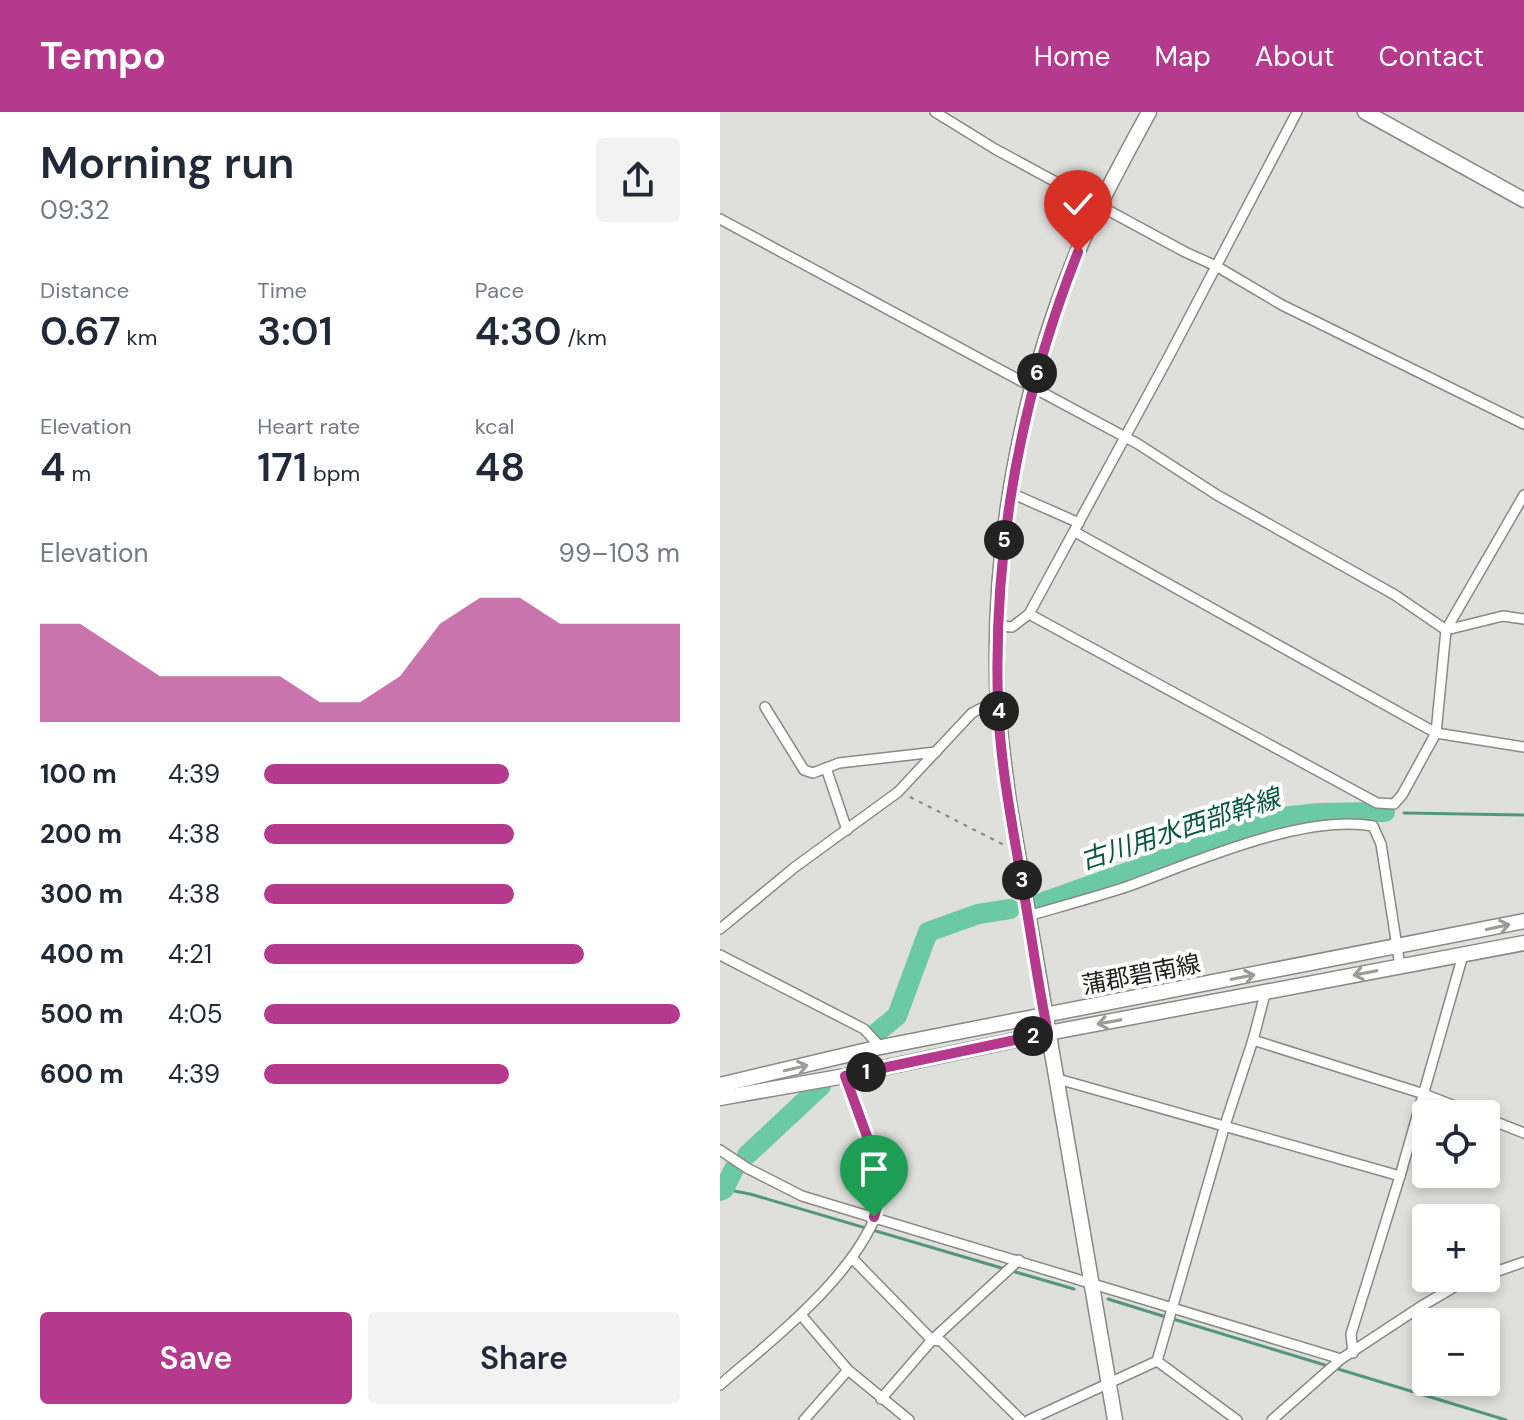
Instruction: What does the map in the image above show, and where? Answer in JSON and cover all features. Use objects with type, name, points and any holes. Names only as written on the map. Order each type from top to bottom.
[{"type":"main road","points":[[1115,1420],[1017,850],[998,706],[1000,574],[1016,455],[1062,291],[1100,206],[1149,112]]},
{"type":"main road","points":[[1365,112],[1524,200]]},
{"type":"main road","name":"蒲郡碧南線","points":[[720,1085],[876,1048],[1524,921]]},
{"type":"main road","name":"蒲郡碧南線","points":[[720,1098],[1524,943]]},
{"type":"street","points":[[935,112],[995,149],[1216,266],[1282,305],[1524,424]]},
{"type":"street","points":[[999,626],[1012,627],[1029,614],[1297,112]]},
{"type":"street","points":[[720,219],[1123,437],[1217,495],[1395,595],[1446,630],[1503,616],[1524,619]]},
{"type":"street","points":[[1011,493],[1436,733],[1524,747]]},
{"type":"street","points":[[1029,614],[1377,803],[1394,804],[1436,733],[1446,630],[1524,495]]},
{"type":"street","points":[[720,929],[795,867],[898,792],[972,713],[984,707],[998,706]]},
{"type":"street","points":[[765,707],[804,770],[813,773],[839,763],[936,752]]},
{"type":"street","points":[[826,768],[847,830]]},
{"type":"street","points":[[1028,916],[1110,892],[1271,835],[1355,823],[1373,826],[1381,844],[1400,966]]},
{"type":"street","points":[[720,955],[864,1029],[876,1042],[876,1048]]},
{"type":"street","points":[[1353,1353],[1351,1334],[1463,955]]},
{"type":"street","points":[[1029,1420],[1157,1361],[1265,994]]},
{"type":"street","points":[[1253,1040],[1439,1100]]},
{"type":"street","points":[[720,1385],[801,1315],[852,1258],[872,1220],[884,1183],[845,1076]]},
{"type":"street","points":[[1058,1079],[1400,1176]]},
{"type":"street","points":[[1500,1124],[1524,1133]]},
{"type":"street","points":[[720,1150],[747,1168],[802,1196],[872,1220],[1091,1282],[1170,1314],[1339,1360]]},
{"type":"street","points":[[852,1258],[932,1340],[941,1341],[1021,1420]]},
{"type":"street","points":[[881,1399],[932,1340],[1016,1262]]},
{"type":"street","points":[[1500,1270],[1524,1262]]},
{"type":"street","points":[[1272,1420],[1339,1360],[1446,1292]]},
{"type":"street","points":[[801,1315],[848,1370],[909,1420]]},
{"type":"street","points":[[1157,1361],[1237,1420]]},
{"type":"street","points":[[804,1420],[848,1370]]},
{"type":"path","points":[[898,792],[1017,850]]},
{"type":"waterway","name":"古川用水西部幹線","points":[[1041,903],[1282,817],[1385,812]]},
{"type":"waterway","name":"古川用水西部幹線","points":[[1404,813],[1524,815]]},
{"type":"waterway","name":"古川用水西部幹線","points":[[876,1033],[897,1016],[928,932],[978,914],[1010,909]]},
{"type":"waterway","name":"古川用水西部幹線","points":[[747,1155],[821,1086]]},
{"type":"waterway","name":"古川用水西部幹線","points":[[720,1191],[734,1169]]},
{"type":"waterway","points":[[724,1189],[1005,1269]]},
{"type":"waterway","points":[[1012,1271],[1074,1289]]},
{"type":"waterway","points":[[1108,1299],[1166,1317]]},
{"type":"waterway","points":[[1173,1319],[1506,1420]]},
{"type":"route","points":[[874,1217],[884,1183],[845,1076],[1048,1033],[1009,802],[998,706],[1000,574],[1016,455],[1042,353],[1078,252]]}]
